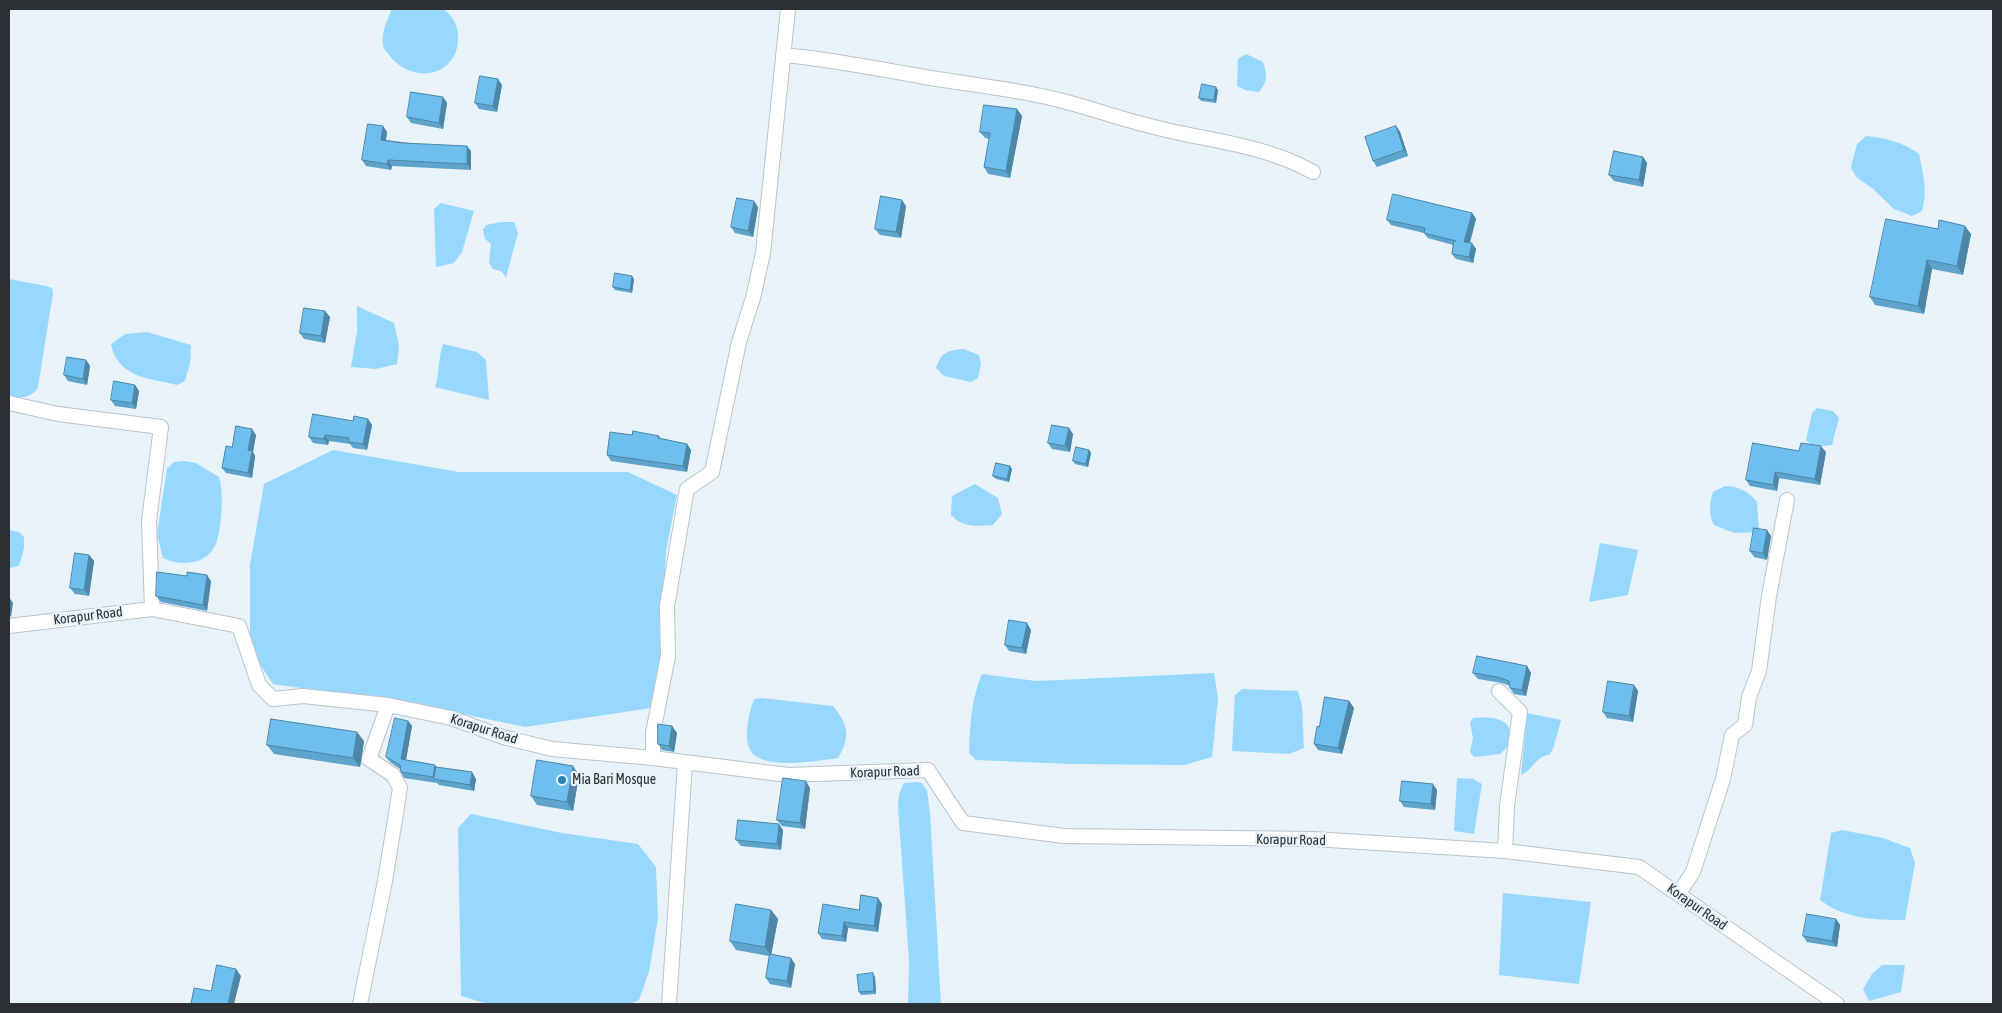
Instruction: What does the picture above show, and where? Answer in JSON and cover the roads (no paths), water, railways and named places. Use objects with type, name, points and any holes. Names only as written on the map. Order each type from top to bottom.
[{"type":"street","points":[[653,758],[653,733],[668,656],[667,606],[687,490],[712,472],[738,342],[753,298],[763,254],[788,9]]},
{"type":"street","points":[[783,54],[831,59],[926,77],[1006,88],[1063,100],[1155,128],[1258,149],[1295,162],[1313,172]]},
{"type":"street","points":[[9,404],[58,414],[162,426],[150,521],[152,609]]},
{"type":"street","points":[[1679,893],[1693,872],[1723,779],[1732,735],[1744,725],[1749,697],[1759,671],[1769,596],[1788,500]]},
{"type":"street","name":"Korapur Road","points":[[9,626],[152,609],[239,626],[259,685],[273,699],[303,696],[388,705],[451,718],[503,737],[552,749],[653,758],[788,775],[928,770],[963,822],[1064,836],[1313,839],[1505,851],[1640,866],[1837,1004]]},
{"type":"street","points":[[1499,690],[1520,712],[1507,806],[1505,851]]},
{"type":"street","points":[[360,1004],[385,881],[400,788],[392,775],[369,759],[388,705]]},
{"type":"street","points":[[669,1004],[685,763]]},
{"type":"water","points":[[392,9],[443,9],[449,13],[458,31],[457,49],[452,60],[444,68],[433,72],[410,71],[399,65],[383,46],[386,22]]},
{"type":"water","points":[[1246,54],[1263,62],[1266,77],[1264,85],[1259,92],[1245,90],[1237,86],[1238,59]]},
{"type":"water","points":[[1866,136],[1894,141],[1907,146],[1919,154],[1925,190],[1922,211],[1912,216],[1894,209],[1872,188],[1856,177],[1851,168],[1852,162],[1857,144]]},
{"type":"water","points":[[441,203],[474,211],[462,252],[454,263],[436,267],[434,209]]},
{"type":"water","points":[[514,222],[518,233],[506,277],[501,271],[493,269],[489,263],[491,244],[485,239],[483,230],[486,225]]},
{"type":"water","points":[[9,279],[46,286],[52,288],[53,293],[38,387],[32,394],[25,397],[9,396]]},
{"type":"water","points":[[357,306],[394,323],[399,346],[397,364],[376,369],[351,367],[357,332]]},
{"type":"water","points":[[147,332],[191,345],[190,363],[185,381],[177,385],[146,378],[136,375],[120,364],[111,344],[125,334]]},
{"type":"water","points":[[443,344],[477,352],[486,360],[489,400],[435,387]]},
{"type":"water","points":[[964,349],[979,355],[981,365],[978,378],[971,382],[944,376],[936,368],[943,355],[954,350]]},
{"type":"water","points":[[1817,408],[1833,411],[1839,418],[1832,445],[1813,447],[1806,440],[1812,413]]},
{"type":"water","points":[[333,450],[459,472],[628,472],[677,495],[666,551],[661,656],[651,708],[525,727],[420,705],[273,684],[250,649],[250,565],[264,484]]},
{"type":"water","points":[[174,462],[196,463],[219,477],[221,484],[221,522],[215,546],[211,553],[191,563],[169,561],[163,558],[157,534],[167,469]]},
{"type":"water","points":[[975,484],[998,498],[1002,514],[993,525],[975,526],[965,524],[951,515],[952,496]]},
{"type":"water","points":[[1725,486],[1743,490],[1757,502],[1759,532],[1734,533],[1714,525],[1710,508],[1713,492]]},
{"type":"water","points":[[9,530],[19,532],[24,537],[24,548],[19,566],[9,568]]},
{"type":"water","points":[[1600,543],[1638,550],[1628,595],[1589,602]]},
{"type":"water","points":[[1214,673],[1218,698],[1212,757],[1184,765],[1072,764],[976,760],[969,753],[973,703],[982,674],[1036,681]]},
{"type":"water","points":[[1242,689],[1298,691],[1302,706],[1304,748],[1289,754],[1232,751],[1235,695]]},
{"type":"water","points":[[762,698],[833,706],[842,719],[846,731],[845,744],[838,758],[783,763],[772,762],[754,755],[748,743],[748,720],[754,699]]},
{"type":"water","points":[[1527,713],[1561,720],[1553,749],[1549,755],[1538,760],[1529,770],[1521,775]]},
{"type":"water","points":[[1473,718],[1498,719],[1503,721],[1509,728],[1509,745],[1500,754],[1474,757],[1470,752],[1473,738],[1470,723]]},
{"type":"water","points":[[1457,778],[1473,779],[1482,784],[1474,834],[1454,831]]},
{"type":"water","points":[[904,783],[922,783],[927,791],[930,813],[941,1004],[908,1004],[909,961],[898,807],[899,794]]},
{"type":"water","points":[[471,814],[562,833],[638,844],[656,867],[658,918],[649,972],[639,1000],[630,1004],[488,1004],[461,996],[458,828]]},
{"type":"water","points":[[1842,830],[1883,838],[1910,848],[1915,863],[1905,920],[1872,919],[1850,915],[1820,900],[1831,833]]},
{"type":"water","points":[[1503,893],[1591,902],[1579,984],[1499,975]]},
{"type":"water","points":[[1882,965],[1905,965],[1901,992],[1869,1001],[1863,989],[1872,974]]},
{"type":"place","name":"Mia Bari Mosque","points":[[562,780]]}]
